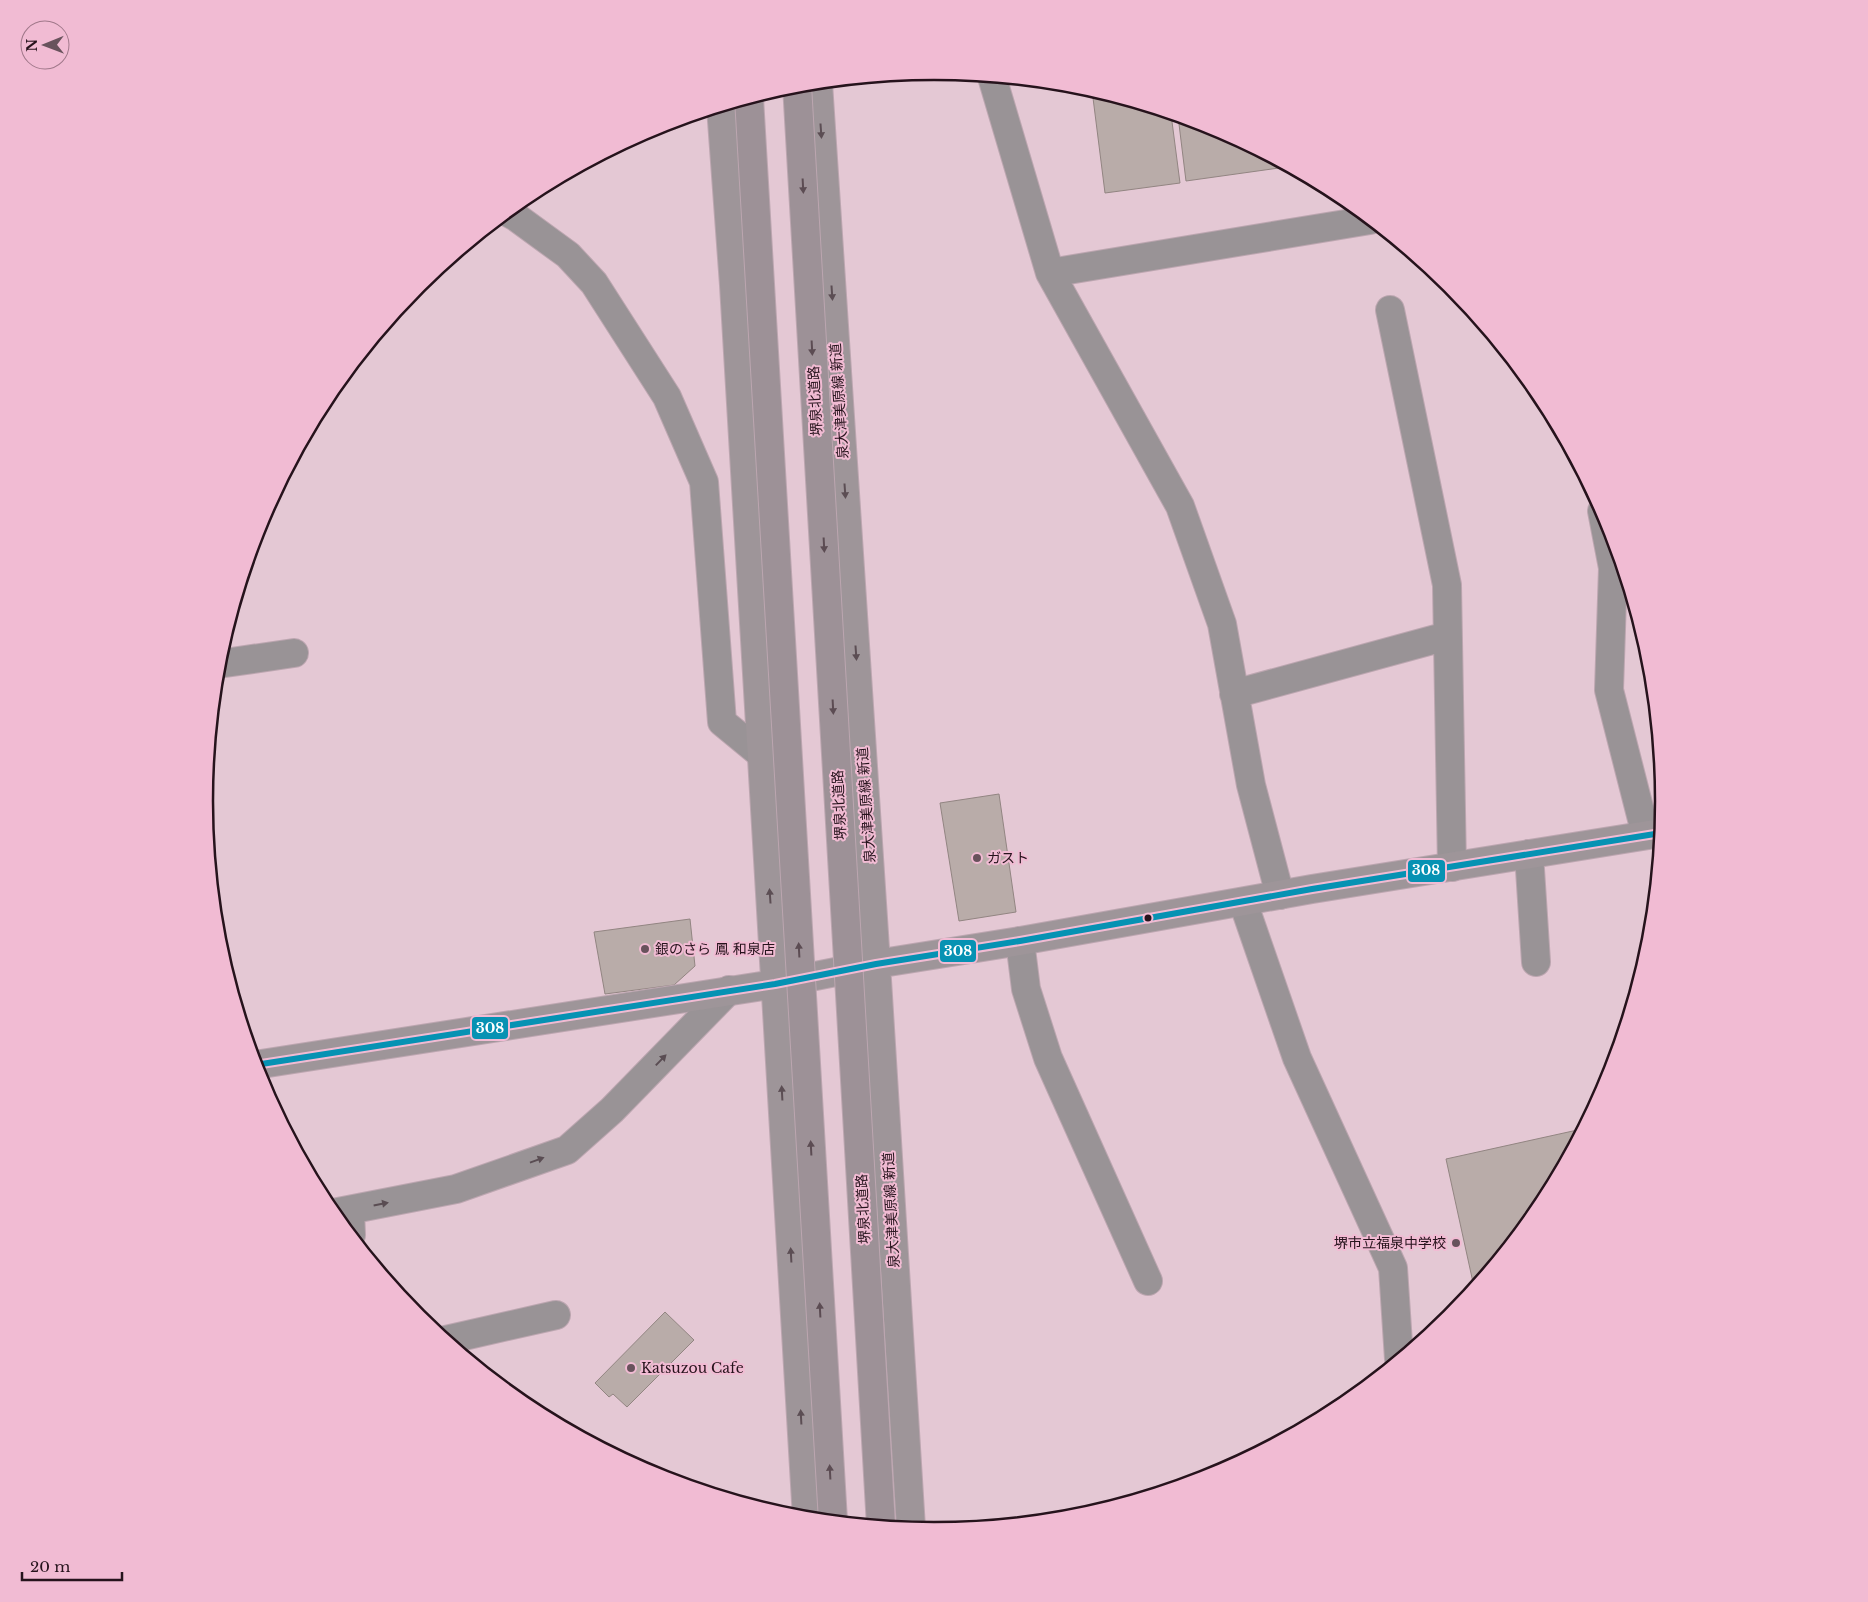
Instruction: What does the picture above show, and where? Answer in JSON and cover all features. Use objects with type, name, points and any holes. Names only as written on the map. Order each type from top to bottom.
[{"type":"highway","name":"堺泉北道路","points":[[797,93],[881,1519]]},
{"type":"highway","points":[[750,104],[833,1515]]},
{"type":"main road","name":"泉大津美原線 新道","points":[[818,90],[911,1521]]},
{"type":"main road","points":[[721,112],[735,305],[807,1510]]},
{"type":"main road","points":[[263,1065],[775,984],[876,964],[1020,941],[1280,895],[1654,834]]},
{"type":"street","points":[[994,83],[1050,274],[1180,506],[1222,624],[1250,785],[1280,895]]},
{"type":"street","points":[[514,216],[568,255],[594,283],[667,397],[704,482],[722,722],[761,754]]},
{"type":"street","points":[[1050,274],[1362,221]]},
{"type":"street","points":[[1390,310],[1446,585],[1452,866]]},
{"type":"street","points":[[1609,549],[1613,568],[1609,690],[1654,833]]},
{"type":"street","points":[[1234,694],[1447,636]]},
{"type":"street","points":[[227,663],[294,653]]},
{"type":"street","points":[[1529,854],[1536,962]]},
{"type":"street","points":[[1243,902],[1297,1058],[1393,1268],[1399,1352]]},
{"type":"street","points":[[1020,941],[1026,989],[1048,1058],[1148,1281]]},
{"type":"street","points":[[347,1218],[456,1189],[567,1150],[612,1110],[729,990]]},
{"type":"street","points":[[454,1338],[556,1315]]},
{"type":"building","points":[[1093,98],[1172,120],[1180,183],[1105,193]]},
{"type":"building","points":[[1179,123],[1253,154],[1279,168],[1186,181]]},
{"type":"building","points":[[999,794],[1016,912],[959,921],[940,803]]},
{"type":"building","name":"銀のさら 鳳 和泉店","points":[[690,919],[695,966],[674,985],[605,994],[594,932]]},
{"type":"building","points":[[1575,1130],[1533,1202],[1506,1240],[1472,1280],[1446,1159]]},
{"type":"building","points":[[665,1312],[694,1340],[627,1407],[613,1394],[609,1397],[595,1383]]},
{"type":"transit line","name":"308","points":[[263,1064],[775,984],[876,964],[1020,941],[1312,889],[1654,834]]},
{"type":"place","name":"ガスト","points":[[977,858]]},
{"type":"place","name":"銀のさら 鳳 和泉店","points":[[645,949]]},
{"type":"place","name":"堺市立福泉中学校","points":[[1456,1243]]},
{"type":"place","name":"Katsuzou Cafe","points":[[631,1368]]}]
